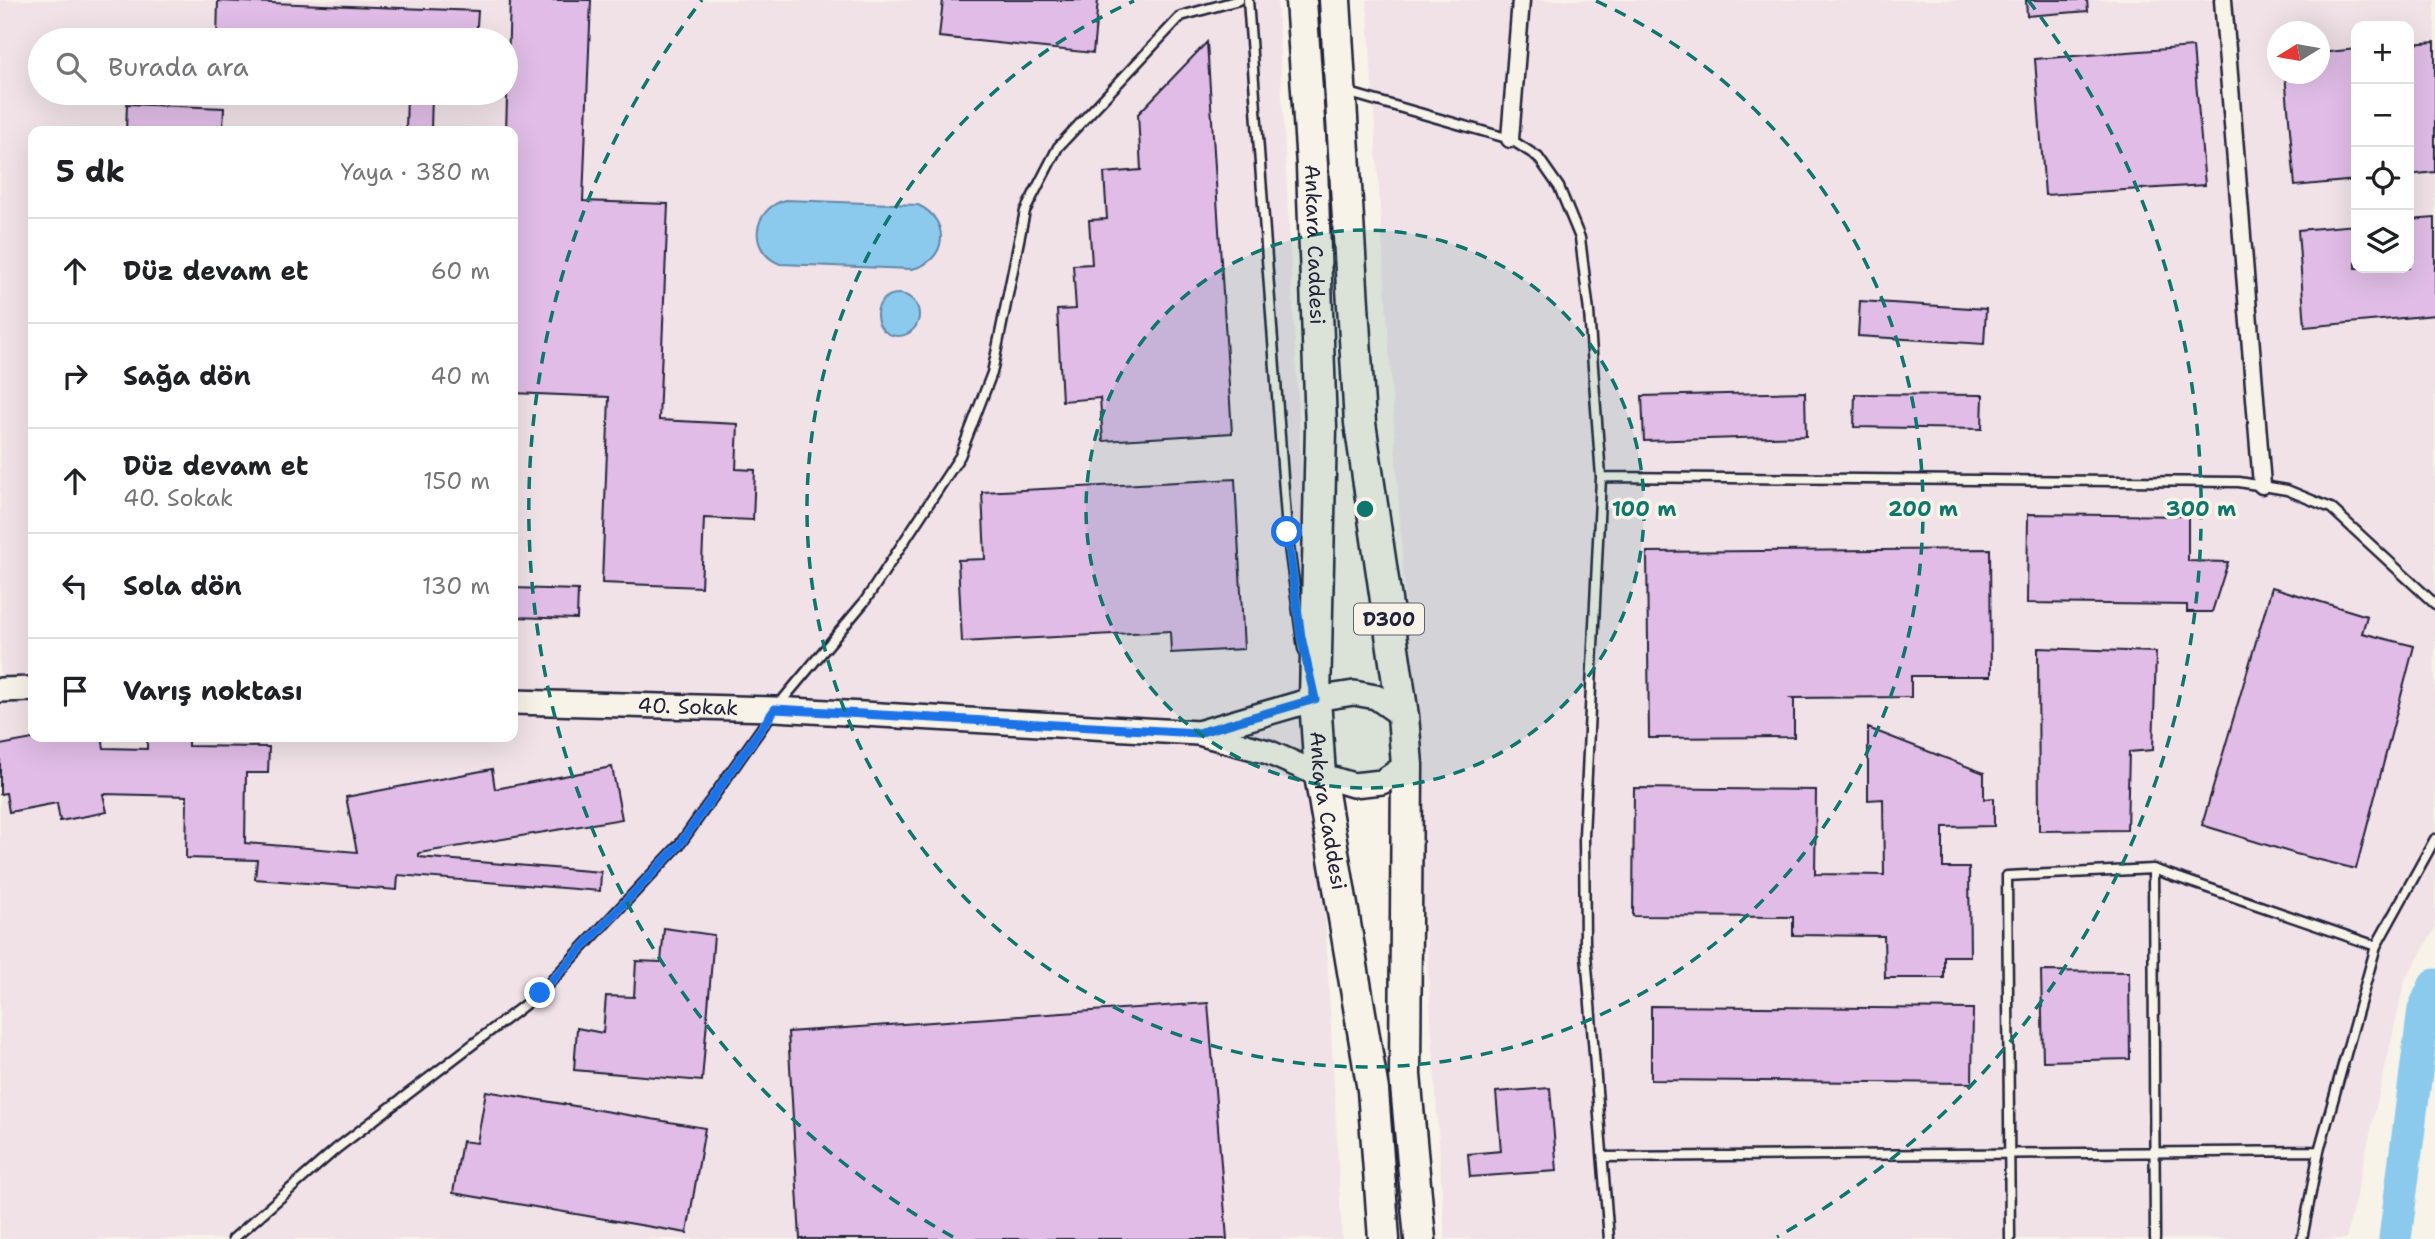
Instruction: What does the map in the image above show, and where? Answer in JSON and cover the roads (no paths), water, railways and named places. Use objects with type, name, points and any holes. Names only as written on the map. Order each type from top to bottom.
[{"type":"highway","name":"Ankara Caddesi","points":[[1300,0],[1312,165],[1321,428],[1315,699],[1320,775],[1373,1090],[1384,1239]]},
{"type":"highway","name":"Ankara Caddesi","points":[[1335,0],[1360,423],[1403,716],[1407,765],[1405,1075],[1420,1239]]},
{"type":"street","points":[[1510,139],[1521,0]]},
{"type":"street","points":[[2223,0],[2262,485]]},
{"type":"street","points":[[0,690],[28,689]]},
{"type":"street","points":[[1198,733],[1315,699],[1354,692],[1376,697],[1403,716]]},
{"type":"street","name":"40. Sokak","points":[[518,702],[775,709],[1198,733]]},
{"type":"street","points":[[1198,733],[1268,752],[1320,775],[1353,785],[1382,782],[1407,765]]},
{"type":"lane","points":[[233,1239],[336,1149],[540,993],[680,844],[775,709],[865,601],[960,456],[992,373],[1025,211],[1058,147],[1181,16],[1239,0]]},
{"type":"lane","points":[[1248,0],[1287,532],[1301,637],[1315,699]]},
{"type":"lane","points":[[1341,90],[1510,139],[1538,157],[1559,187],[1580,238],[1589,312],[1601,477],[1584,836],[1585,942],[1609,1239]]},
{"type":"lane","points":[[1601,477],[2225,481],[2262,485],[2287,490],[2331,508],[2435,604]]},
{"type":"lane","points":[[2302,1239],[2319,1152],[2376,946],[2435,839]]},
{"type":"lane","points":[[2010,1239],[2007,876],[2153,869],[2376,946]]},
{"type":"lane","points":[[2153,869],[2155,1239]]},
{"type":"lane","points":[[1603,1157],[2155,1151],[2319,1152]]},
{"type":"water","points":[[786,200],[918,205],[936,220],[941,240],[933,258],[912,269],[780,264],[762,250],[758,230],[760,220],[766,212]]},
{"type":"water","points":[[898,294],[913,300],[919,315],[913,330],[898,336],[883,330],[877,315],[883,300]]},
{"type":"waterway","points":[[2395,1239],[2424,1009],[2435,985]]}]
